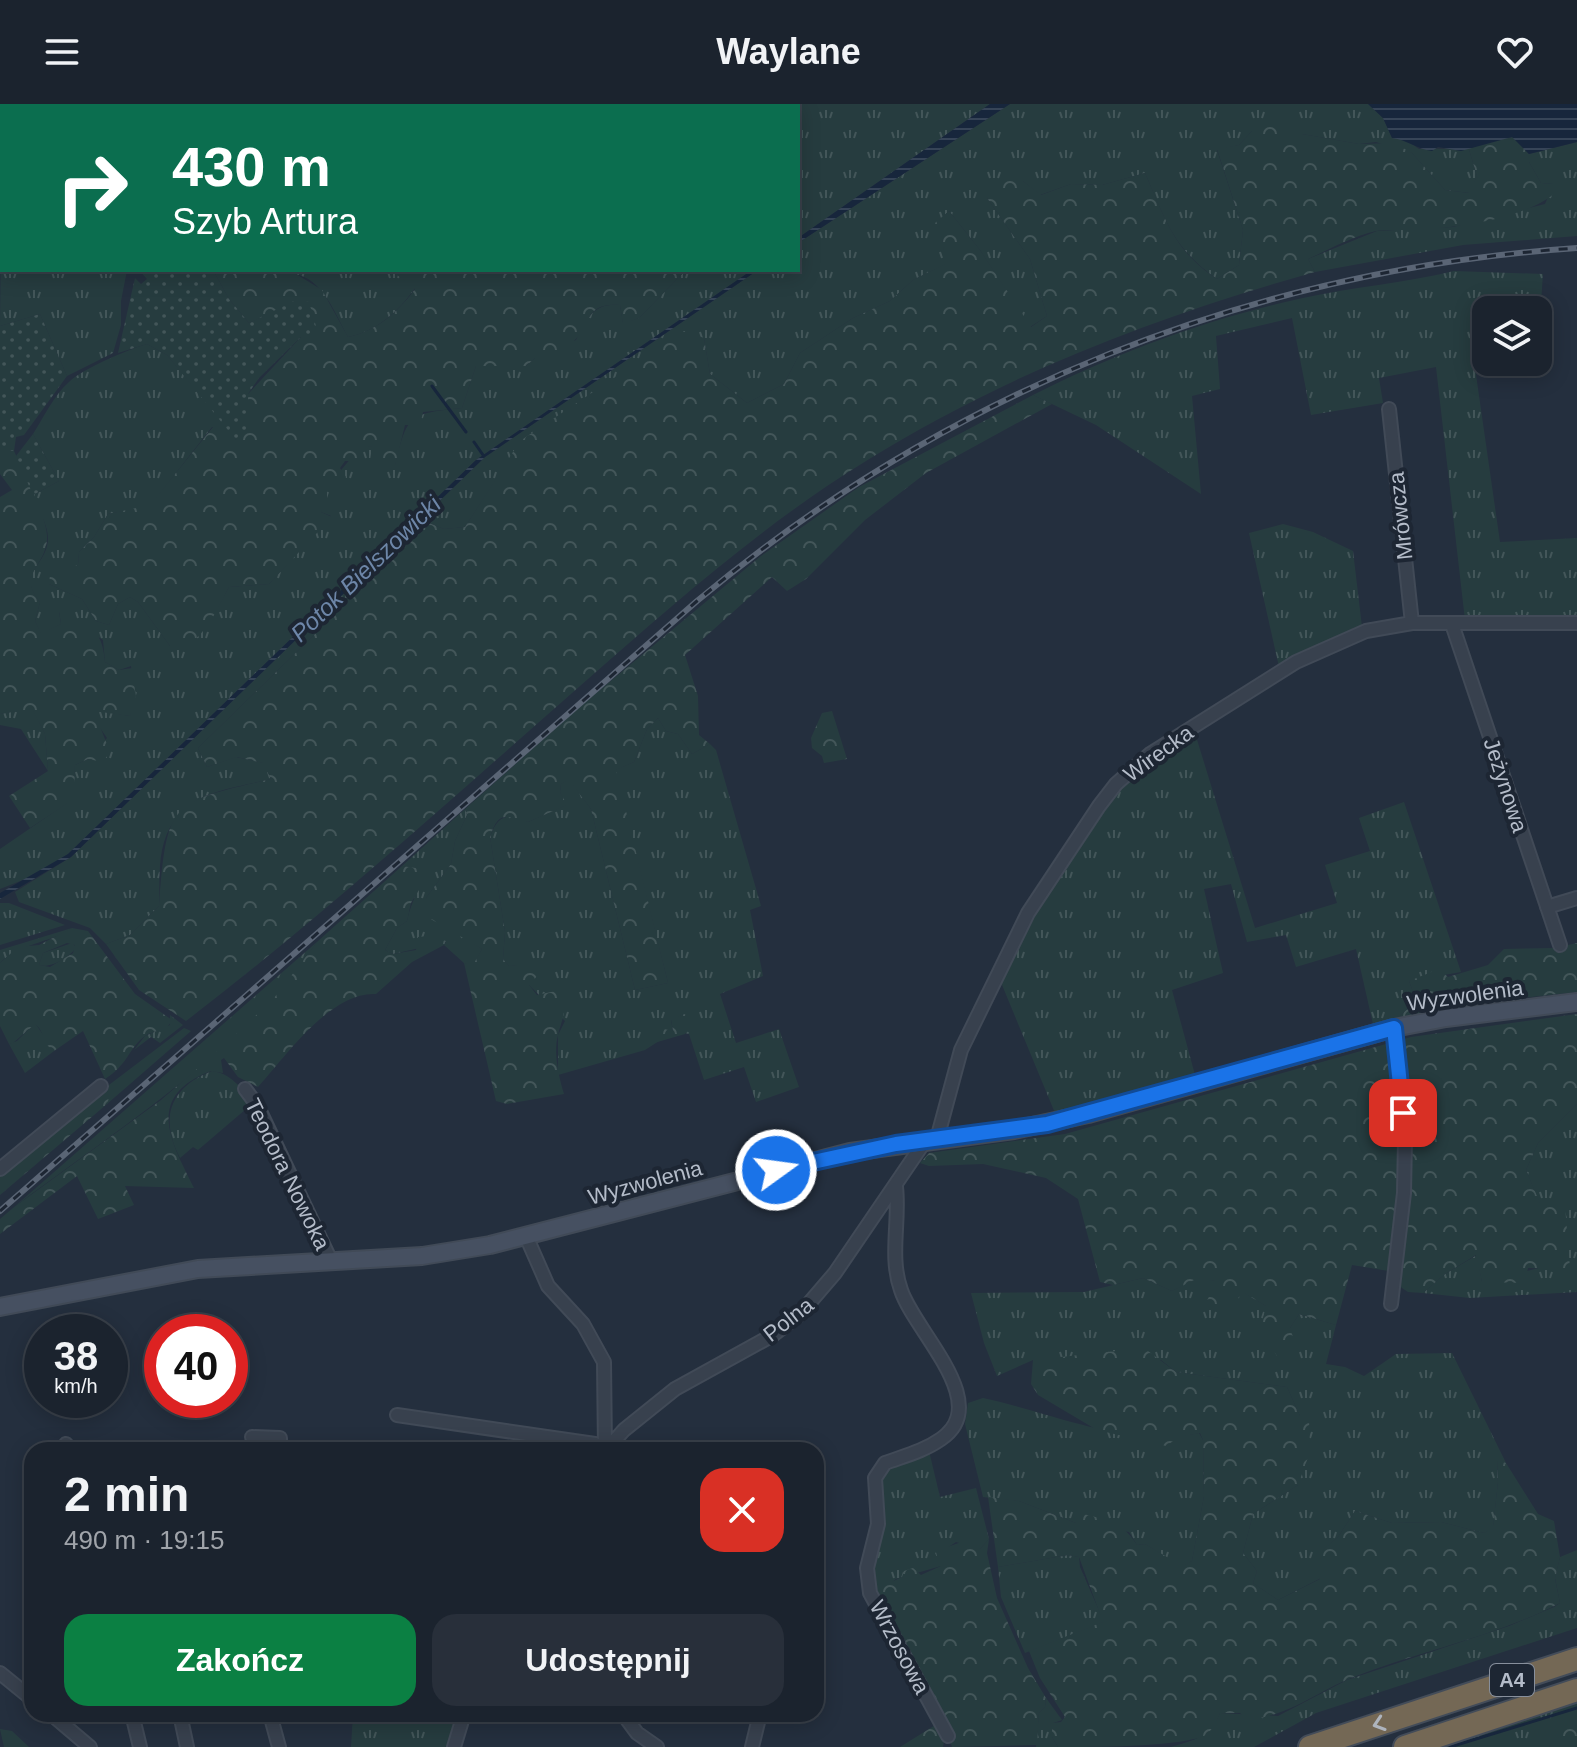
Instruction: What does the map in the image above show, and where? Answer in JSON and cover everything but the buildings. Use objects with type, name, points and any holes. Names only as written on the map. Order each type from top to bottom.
[{"type":"highway","name":"A4","points":[[1310,1747],[1577,1659]]},
{"type":"highway","name":"A4","points":[[1405,1747],[1577,1690]]},
{"type":"street","name":"Mrówcza","points":[[1389,409],[1412,623]]},
{"type":"street","name":"Wirecka","points":[[931,1140],[961,1050],[1012,943],[1078,833],[1116,784],[1167,742],[1296,662],[1366,631],[1412,623],[1577,623]]},
{"type":"street","name":"Jeżynowa","points":[[1452,624],[1560,945]]},
{"type":"street","points":[[1547,907],[1577,898]]},
{"type":"street","name":"Wyzwolenia","points":[[0,1307],[198,1269],[441,1254],[526,1236],[806,1163],[931,1140],[1014,1130],[1088,1114],[1394,1028],[1577,1002]]},
{"type":"street","points":[[1391,1304],[1404,1193],[1405,1139],[1394,1028]]},
{"type":"street","points":[[0,1169],[101,1086]]},
{"type":"street","name":"Teodora Nowoka","points":[[245,1089],[257,1105],[330,1259]]},
{"type":"street","name":"Polna","points":[[614,1442],[675,1389],[773,1335],[799,1315],[835,1273],[931,1140]]},
{"type":"street","name":"Wrzosowa","points":[[896,1187],[895,1250],[900,1287],[908,1309],[943,1361],[961,1403],[955,1426],[943,1438],[885,1463],[878,1469],[875,1478],[878,1524],[868,1578],[870,1593],[948,1736]]},
{"type":"street","points":[[526,1236],[548,1286],[583,1324],[604,1362],[605,1442]]},
{"type":"street","points":[[397,1415],[581,1442]]},
{"type":"street","points":[[252,1437],[280,1438],[280,1442]]},
{"type":"street","points":[[0,1673],[24,1692]]},
{"type":"street","points":[[60,1722],[90,1747]]},
{"type":"street","points":[[134,1722],[140,1747]]},
{"type":"street","points":[[182,1722],[187,1747]]},
{"type":"street","points":[[272,1722],[279,1747]]},
{"type":"street","points":[[454,1747],[462,1722]]},
{"type":"street","points":[[629,1722],[637,1733],[657,1747]]},
{"type":"street","points":[[752,1747],[758,1722]]},
{"type":"green space","points":[[800,104],[990,104],[800,237]]},
{"type":"green space","points":[[1010,104],[1368,104],[1383,118],[1392,138],[1406,140],[1419,149],[1468,146],[1477,176],[1470,193],[1445,190],[1412,153],[1376,142],[1359,144],[1302,134],[1252,131],[1239,145],[1217,150],[1243,230],[1239,265],[1217,279],[1180,244],[1165,219],[1145,173],[1102,185],[1071,184],[1040,195],[1023,181],[987,198],[1030,259],[1047,316],[1030,327],[980,250],[949,211],[936,223],[942,237],[946,264],[913,280],[890,301],[853,318],[800,353],[784,384],[747,403],[710,374],[704,338],[521,441],[465,527],[444,529],[429,523],[198,748],[207,767],[236,757],[264,763],[271,779],[222,790],[181,812],[171,825],[162,849],[159,906],[130,935],[106,944],[90,928],[19,902],[15,892],[71,857],[485,457],[755,272],[800,272],[800,242]]},
{"type":"green space","points":[[1285,118],[1302,134],[1359,144],[1394,143],[1412,153],[1445,190],[1469,193],[1477,176],[1468,146],[1513,137],[1529,154],[1529,162],[1541,183],[1554,184],[1558,190],[1531,208],[1493,219],[1435,229],[1376,231],[1359,236],[1308,259],[1315,272],[1198,308],[1084,350],[973,401],[919,430],[790,512],[718,568],[337,899],[186,1021],[139,990],[106,944],[130,935],[159,906],[171,826],[180,812],[193,802],[271,779],[263,763],[237,757],[207,767],[198,748],[429,523],[444,529],[465,527],[520,441],[684,331],[704,338],[710,374],[747,403],[784,384],[800,353],[853,318],[890,301],[913,280],[945,264],[942,238],[935,223],[949,211],[980,250],[1031,327],[1047,316],[1030,259],[987,198],[1003,181],[1023,181],[1041,195],[1071,184],[1102,185],[1145,173],[1172,232],[1190,257],[1217,279],[1239,265],[1243,230],[1217,149],[1239,145],[1252,131]]},
{"type":"green space","points":[[1577,142],[1577,236],[1463,245],[1315,272],[1308,259],[1377,231],[1453,227],[1545,204],[1554,184],[1541,183],[1529,162],[1529,154]]},
{"type":"green space","points":[[1454,271],[1543,274],[1541,296],[1472,296],[1472,376],[1476,376],[1500,542],[1577,538],[1577,619],[1465,620],[1436,367],[1379,378],[1383,403],[1311,415],[1292,318],[1216,336],[1220,389],[1192,396],[1201,494],[1096,425],[1033,395],[1131,351],[1199,326],[1322,294]]},
{"type":"green space","points":[[1,272],[127,272],[121,301],[121,325],[113,353],[67,376],[40,314],[0,326]]},
{"type":"green space","points":[[141,272],[214,272],[229,299],[249,323],[296,300],[309,302],[318,333],[301,337],[259,378],[248,394],[248,430],[236,440],[167,355],[147,344],[118,353],[135,278],[141,284],[147,279]]},
{"type":"green space","points":[[214,272],[296,274],[322,290],[348,337],[386,319],[415,289],[394,272],[684,272],[639,318],[623,324],[620,305],[600,307],[590,316],[574,341],[548,361],[535,358],[526,366],[476,366],[462,408],[423,412],[420,425],[405,425],[395,466],[389,471],[369,467],[372,447],[362,446],[357,461],[345,461],[340,468],[346,477],[343,485],[327,488],[327,502],[321,512],[332,517],[269,584],[229,587],[199,636],[181,646],[170,646],[138,602],[130,597],[118,604],[109,625],[96,621],[82,599],[49,584],[50,575],[78,565],[79,552],[94,537],[108,514],[150,505],[213,427],[227,427],[236,440],[248,394],[301,337],[296,301],[249,323],[229,299]]},
{"type":"green space","points":[[272,272],[394,272],[415,288],[386,319],[348,337],[327,298],[313,282],[294,274]]},
{"type":"green space","points":[[684,272],[749,272],[476,460],[68,854],[38,874],[0,889],[0,849],[73,799],[75,765],[88,759],[107,738],[96,722],[93,710],[130,716],[134,684],[131,666],[119,670],[105,662],[103,640],[59,612],[61,624],[41,634],[35,621],[40,602],[33,592],[32,576],[47,548],[48,533],[33,495],[59,481],[33,434],[69,382],[95,365],[147,344],[167,355],[227,427],[212,427],[150,506],[108,514],[94,537],[79,552],[78,565],[49,584],[82,599],[96,621],[109,625],[118,604],[130,597],[138,602],[170,646],[218,607],[229,587],[269,584],[331,516],[321,512],[327,487],[362,445],[372,447],[395,465],[404,435],[414,419],[431,412],[462,408],[476,366],[526,366],[535,358],[576,340],[587,319],[604,306],[620,305],[623,323],[639,318]]},
{"type":"green space","points":[[40,314],[67,376],[24,435],[16,437],[14,451],[0,451],[0,326]]},
{"type":"green space","points":[[1033,395],[1052,404],[926,473],[865,520],[806,579],[787,591],[772,577],[685,655],[698,696],[699,735],[710,744],[692,754],[678,734],[666,731],[658,718],[647,729],[634,762],[616,770],[668,983],[635,990],[591,809],[569,780],[561,784],[560,792],[567,805],[528,822],[504,817],[497,822],[490,837],[505,932],[503,959],[509,966],[535,963],[539,974],[529,985],[537,995],[556,991],[560,998],[564,1013],[556,1057],[564,1094],[507,1104],[496,1101],[464,963],[473,965],[482,949],[429,918],[426,898],[451,864],[455,841],[467,815],[465,809],[583,704],[761,556],[859,487]]},
{"type":"green space","points":[[33,434],[59,481],[33,495],[16,456]]},
{"type":"green space","points":[[0,451],[14,451],[47,531],[45,549],[31,584],[40,602],[35,621],[41,633],[61,624],[59,611],[97,634],[105,662],[119,670],[139,667],[144,678],[134,684],[136,696],[130,716],[94,711],[110,752],[103,762],[88,759],[75,765],[74,799],[30,828],[9,796],[48,771],[45,734],[32,709],[0,714],[0,497],[12,490],[0,474]]},
{"type":"green space","points":[[1283,524],[1313,532],[1353,551],[1362,627],[1279,667],[1249,533]]},
{"type":"green space","points":[[32,708],[45,734],[48,771],[21,729],[0,725],[0,714]]},
{"type":"green space","points":[[832,711],[847,759],[824,763],[822,756],[812,748],[811,738],[822,713]]},
{"type":"green space","points":[[658,718],[666,731],[678,734],[692,754],[710,744],[716,750],[761,906],[750,910],[763,976],[720,994],[736,1043],[779,1029],[799,1087],[756,1102],[744,1067],[704,1080],[689,1034],[683,1033],[687,1018],[684,1014],[671,1020],[673,1032],[645,1050],[558,1075],[558,1035],[565,1021],[529,985],[524,965],[509,966],[503,959],[505,932],[490,837],[496,824],[504,818],[515,817],[528,822],[566,805],[560,792],[561,784],[569,779],[591,809],[635,990],[668,983],[615,770],[634,762],[647,729]]},
{"type":"green space","points":[[1194,730],[1255,928],[1337,903],[1325,865],[1370,851],[1359,818],[1404,802],[1461,972],[1409,981],[1416,1000],[1399,1017],[1373,1024],[1356,949],[1296,967],[1286,935],[1247,942],[1231,884],[1204,889],[1223,973],[1172,990],[1195,1075],[1055,1113],[1000,980],[1059,871],[1094,819],[1141,767]]},
{"type":"green space","points":[[465,809],[467,815],[455,841],[451,864],[426,898],[459,934],[482,949],[473,966],[464,963],[444,945],[446,942],[393,954],[385,950],[397,928],[407,921],[421,877],[422,870],[402,866]]},
{"type":"green space","points":[[402,866],[422,869],[427,877],[411,903],[407,921],[397,928],[385,950],[393,954],[416,950],[418,937],[429,936],[446,941],[444,945],[412,962],[376,994],[359,996],[326,1014],[258,1087],[238,1077],[224,1058],[221,1060],[223,1073],[211,1071],[190,1082],[177,1094],[170,1108],[169,1122],[178,1154],[194,1188],[125,1186],[134,1205],[98,1219],[77,1176],[0,1234],[0,1219],[13,1208],[161,1100],[227,1043],[274,998],[318,941]]},
{"type":"green space","points":[[0,903],[9,903],[65,925],[0,945]]},
{"type":"green space","points":[[72,928],[16,951],[0,963],[0,950]]},
{"type":"green space","points":[[72,928],[88,931],[135,994],[172,1020],[167,1027],[140,1040],[119,1068],[105,1079],[83,1031],[54,1051],[35,1024],[9,1044],[0,1026],[0,963],[18,947],[39,945]],"holes":[[[67,943],[75,945],[73,953],[50,967],[39,965],[43,953]]]},
{"type":"green space","points":[[318,941],[273,1000],[212,1057],[13,1208]]},
{"type":"green space","points":[[72,943],[76,947],[65,958],[54,964],[39,965],[43,953]]},
{"type":"green space","points":[[1577,943],[1577,992],[1493,1001],[1399,1017],[1416,1000],[1409,981],[1439,969],[1448,977],[1488,965],[1504,949],[1555,948]]},
{"type":"green space","points":[[684,1014],[698,1018],[701,1025],[687,1028],[685,1034],[654,1043],[664,1029],[673,1031],[671,1019]]},
{"type":"green space","points":[[1577,1014],[1577,1104],[1538,1143],[1526,1170],[1540,1203],[1565,1205],[1570,1269],[1528,1268],[1525,1283],[1482,1282],[1476,1255],[1445,1274],[1423,1293],[1408,1292],[1399,1286],[1401,1273],[1352,1265],[1336,1325],[1299,1314],[1290,1328],[1295,1343],[1279,1360],[1261,1327],[1266,1306],[1244,1293],[1227,1307],[1206,1303],[1216,1281],[1196,1279],[1172,1291],[1143,1278],[1113,1285],[1100,1282],[1078,1199],[1046,1178],[983,1164],[929,1166],[920,1163],[929,1153],[1065,1134],[1411,1037]]},
{"type":"green space","points":[[170,1015],[183,1025],[160,1043],[151,1037],[134,1050],[145,1036],[170,1025]]},
{"type":"green space","points":[[35,1023],[54,1051],[25,1073],[9,1044],[17,1041]]},
{"type":"green space","points":[[184,1028],[191,1031],[107,1104],[101,1091]]},
{"type":"green space","points":[[212,1071],[223,1074],[240,1087],[269,1138],[246,1109],[198,1150],[193,1147],[180,1158],[170,1131],[172,1107],[186,1086]]},
{"type":"green space","points":[[101,1091],[109,1098],[107,1104],[0,1195],[0,1172]]},
{"type":"green space","points":[[1577,1104],[1577,1292],[1470,1298],[1423,1293],[1445,1274],[1477,1255],[1482,1282],[1543,1267],[1540,1204],[1526,1170],[1538,1143]]},
{"type":"green space","points":[[1143,1278],[1172,1291],[1196,1278],[1217,1281],[1207,1302],[1243,1292],[1266,1306],[1290,1328],[1299,1314],[1336,1325],[1326,1364],[1345,1367],[1364,1376],[1396,1354],[1452,1353],[1506,1463],[1497,1461],[1493,1528],[1484,1533],[1441,1522],[1392,1523],[1355,1511],[1338,1537],[1314,1558],[1321,1578],[1278,1600],[1253,1583],[1257,1571],[1243,1553],[1253,1514],[1298,1485],[1300,1416],[1287,1387],[1176,1372],[1161,1360],[1033,1360],[997,1376],[984,1343],[971,1293],[1084,1292]]},
{"type":"green space","points":[[1144,1348],[1176,1372],[1287,1387],[1300,1416],[1309,1419],[1310,1452],[1298,1485],[1253,1514],[1243,1553],[1257,1571],[1253,1583],[1278,1600],[1320,1579],[1313,1558],[1338,1537],[1355,1511],[1392,1523],[1441,1522],[1484,1533],[1493,1527],[1497,1460],[1506,1463],[1538,1514],[1554,1521],[1560,1557],[1555,1579],[1560,1603],[1483,1635],[1351,1678],[1278,1713],[1249,1720],[1240,1713],[1220,1713],[1211,1730],[1202,1737],[1152,1745],[1058,1747],[1052,1737],[1052,1723],[1061,1722],[1065,1717],[1040,1678],[1029,1651],[1103,1622],[1079,1557],[1068,1555],[998,1567],[988,1497],[1019,1501],[1076,1523],[1083,1514],[1100,1518],[1120,1527],[1137,1545],[1145,1544],[1182,1566],[1192,1561],[1204,1496],[1203,1440],[1200,1433],[1179,1437],[1166,1446],[1097,1430],[1038,1395],[1031,1384],[1033,1360]]},
{"type":"green space","points":[[983,1398],[1117,1432],[1145,1436],[1199,1433],[1203,1440],[1204,1496],[1192,1561],[1182,1567],[1145,1544],[1137,1545],[1129,1532],[1076,1523],[1019,1501],[983,1497],[965,1424],[968,1403]]},
{"type":"green space","points":[[929,1451],[940,1497],[976,1488],[989,1539],[980,1549],[956,1542],[944,1550],[941,1566],[896,1579],[875,1596],[870,1573],[877,1481],[882,1470]]},
{"type":"green space","points":[[989,1539],[987,1553],[997,1598],[1028,1668],[1046,1698],[1045,1707],[1039,1713],[1037,1745],[952,1747],[950,1741],[944,1740],[943,1747],[900,1747],[937,1724],[875,1596],[883,1586],[902,1577],[904,1571],[913,1568],[921,1575],[941,1566],[935,1553],[939,1550],[967,1540],[980,1549]]},
{"type":"green space","points":[[1577,1550],[1577,1628],[1316,1713],[1254,1747],[1171,1747],[1206,1732],[1220,1713],[1278,1716],[1347,1680],[1509,1626],[1554,1607],[1560,1603],[1555,1578],[1560,1557]]},
{"type":"green space","points":[[1068,1555],[1079,1557],[1080,1567],[1104,1622],[1025,1653],[1001,1597],[998,1567]]},
{"type":"green space","points":[[1046,1698],[1062,1720],[1053,1723],[1052,1737],[1058,1747],[1036,1747],[1039,1713],[1045,1707]]},
{"type":"green space","points":[[1577,1703],[1577,1725],[1557,1736],[1549,1747],[1438,1747]]},
{"type":"green space","points":[[353,1722],[458,1722],[450,1747],[351,1747]]},
{"type":"green space","points":[[1577,1725],[1577,1747],[1549,1747],[1559,1730]]},
{"type":"green space","points":[[0,1729],[12,1731],[29,1747],[4,1747]]},
{"type":"water","points":[[990,104],[1010,104],[800,242],[800,237]]},
{"type":"water","points":[[1368,104],[1577,104],[1577,142],[1529,154],[1512,137],[1461,151],[1438,147],[1432,151],[1392,138],[1383,118]]},
{"type":"water","name":"Potok Bielszowicki","points":[[749,272],[755,272],[485,457],[71,857],[0,899],[0,893],[68,854],[476,460]]},
{"type":"waterway","points":[[432,386],[466,432]]},
{"type":"waterway","points":[[474,442],[483,455]]},
{"type":"waterway","points":[[1450,1747],[1577,1708]]},
{"type":"railway","points":[[0,1211],[697,601],[794,526],[895,460],[1000,403],[1109,354],[1221,314],[1337,283],[1456,261],[1577,248]]},
{"type":"route","points":[[776,1170],[896,1144],[1047,1124],[1394,1028],[1403,1113]]}]
